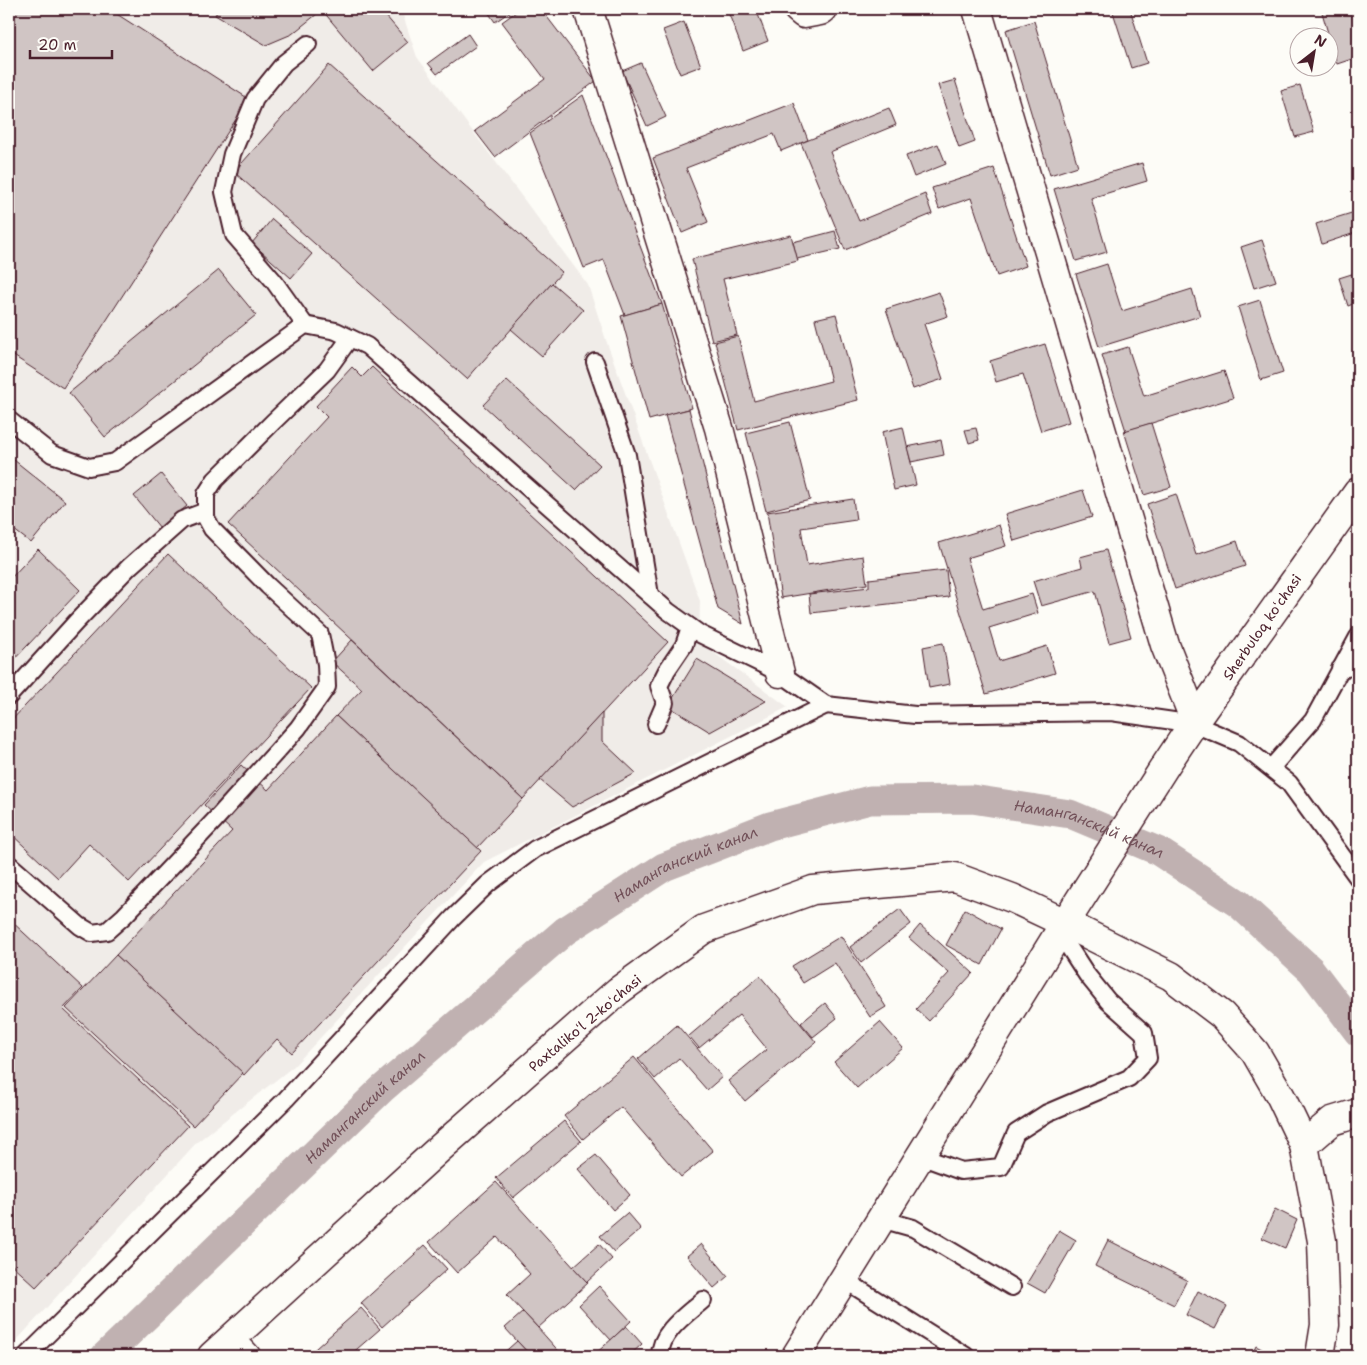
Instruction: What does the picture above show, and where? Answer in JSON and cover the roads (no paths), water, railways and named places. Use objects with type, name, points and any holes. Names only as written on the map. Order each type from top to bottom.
[{"type":"street","points":[[588,9],[719,428],[780,673]]},
{"type":"street","points":[[798,9],[804,14],[823,9]]},
{"type":"street","points":[[977,9],[1165,645],[1194,722]]},
{"type":"street","name":"Sherbuloq koʻchasi","points":[[796,1356],[1062,927],[1167,763],[1194,722],[1358,492]]},
{"type":"street","name":"Paxtalikoʻl 2-koʻchasi","points":[[230,1351],[431,1157],[618,991],[704,929],[813,890],[955,878],[1012,898],[1062,927],[1171,976],[1222,1015],[1255,1052],[1281,1097],[1304,1145],[1322,1241],[1325,1325],[1320,1356]]},
{"type":"street","points":[[1304,1145],[1332,1121],[1358,1113]]},
{"type":"lane","points":[[308,44],[284,63],[255,99],[232,154],[224,192],[234,235],[273,280],[305,325],[336,331],[367,346],[668,612],[700,634],[780,673],[826,705],[915,715],[1111,712],[1194,722],[1239,743],[1289,783],[1358,878]]},
{"type":"lane","points":[[9,420],[52,454],[89,468],[115,462],[305,325]]},
{"type":"lane","points":[[9,864],[80,926],[92,933],[107,931],[124,916],[215,820],[298,728],[327,687],[326,664],[320,634],[268,586],[212,529],[206,518],[206,494],[216,480],[327,370],[350,338]]},
{"type":"lane","points":[[595,362],[627,455],[650,595]]},
{"type":"lane","points":[[9,696],[129,567],[182,520],[206,512]]},
{"type":"lane","points":[[656,724],[664,703],[659,686],[684,645],[690,628]]},
{"type":"lane","points":[[1271,768],[1313,720],[1358,636]]},
{"type":"lane","points":[[1340,670],[1358,666]]},
{"type":"lane","points":[[26,1356],[286,1099],[453,918],[488,884],[535,849],[826,705]]},
{"type":"lane","points":[[920,1156],[961,1171],[1001,1167],[1016,1134],[1047,1113],[1129,1078],[1148,1058],[1144,1033],[1108,1001],[1086,975],[1062,927]]},
{"type":"lane","points":[[881,1219],[913,1228],[1012,1287]]},
{"type":"lane","points":[[843,1279],[966,1356]]},
{"type":"lane","points":[[660,1356],[660,1350],[670,1329],[703,1300]]},
{"type":"waterway","name":"Наманганский канал","points":[[105,1356],[382,1089],[565,931],[664,867],[770,826],[870,800],[972,799],[1070,814],[1158,851],[1239,904],[1311,970],[1358,1032]]}]
